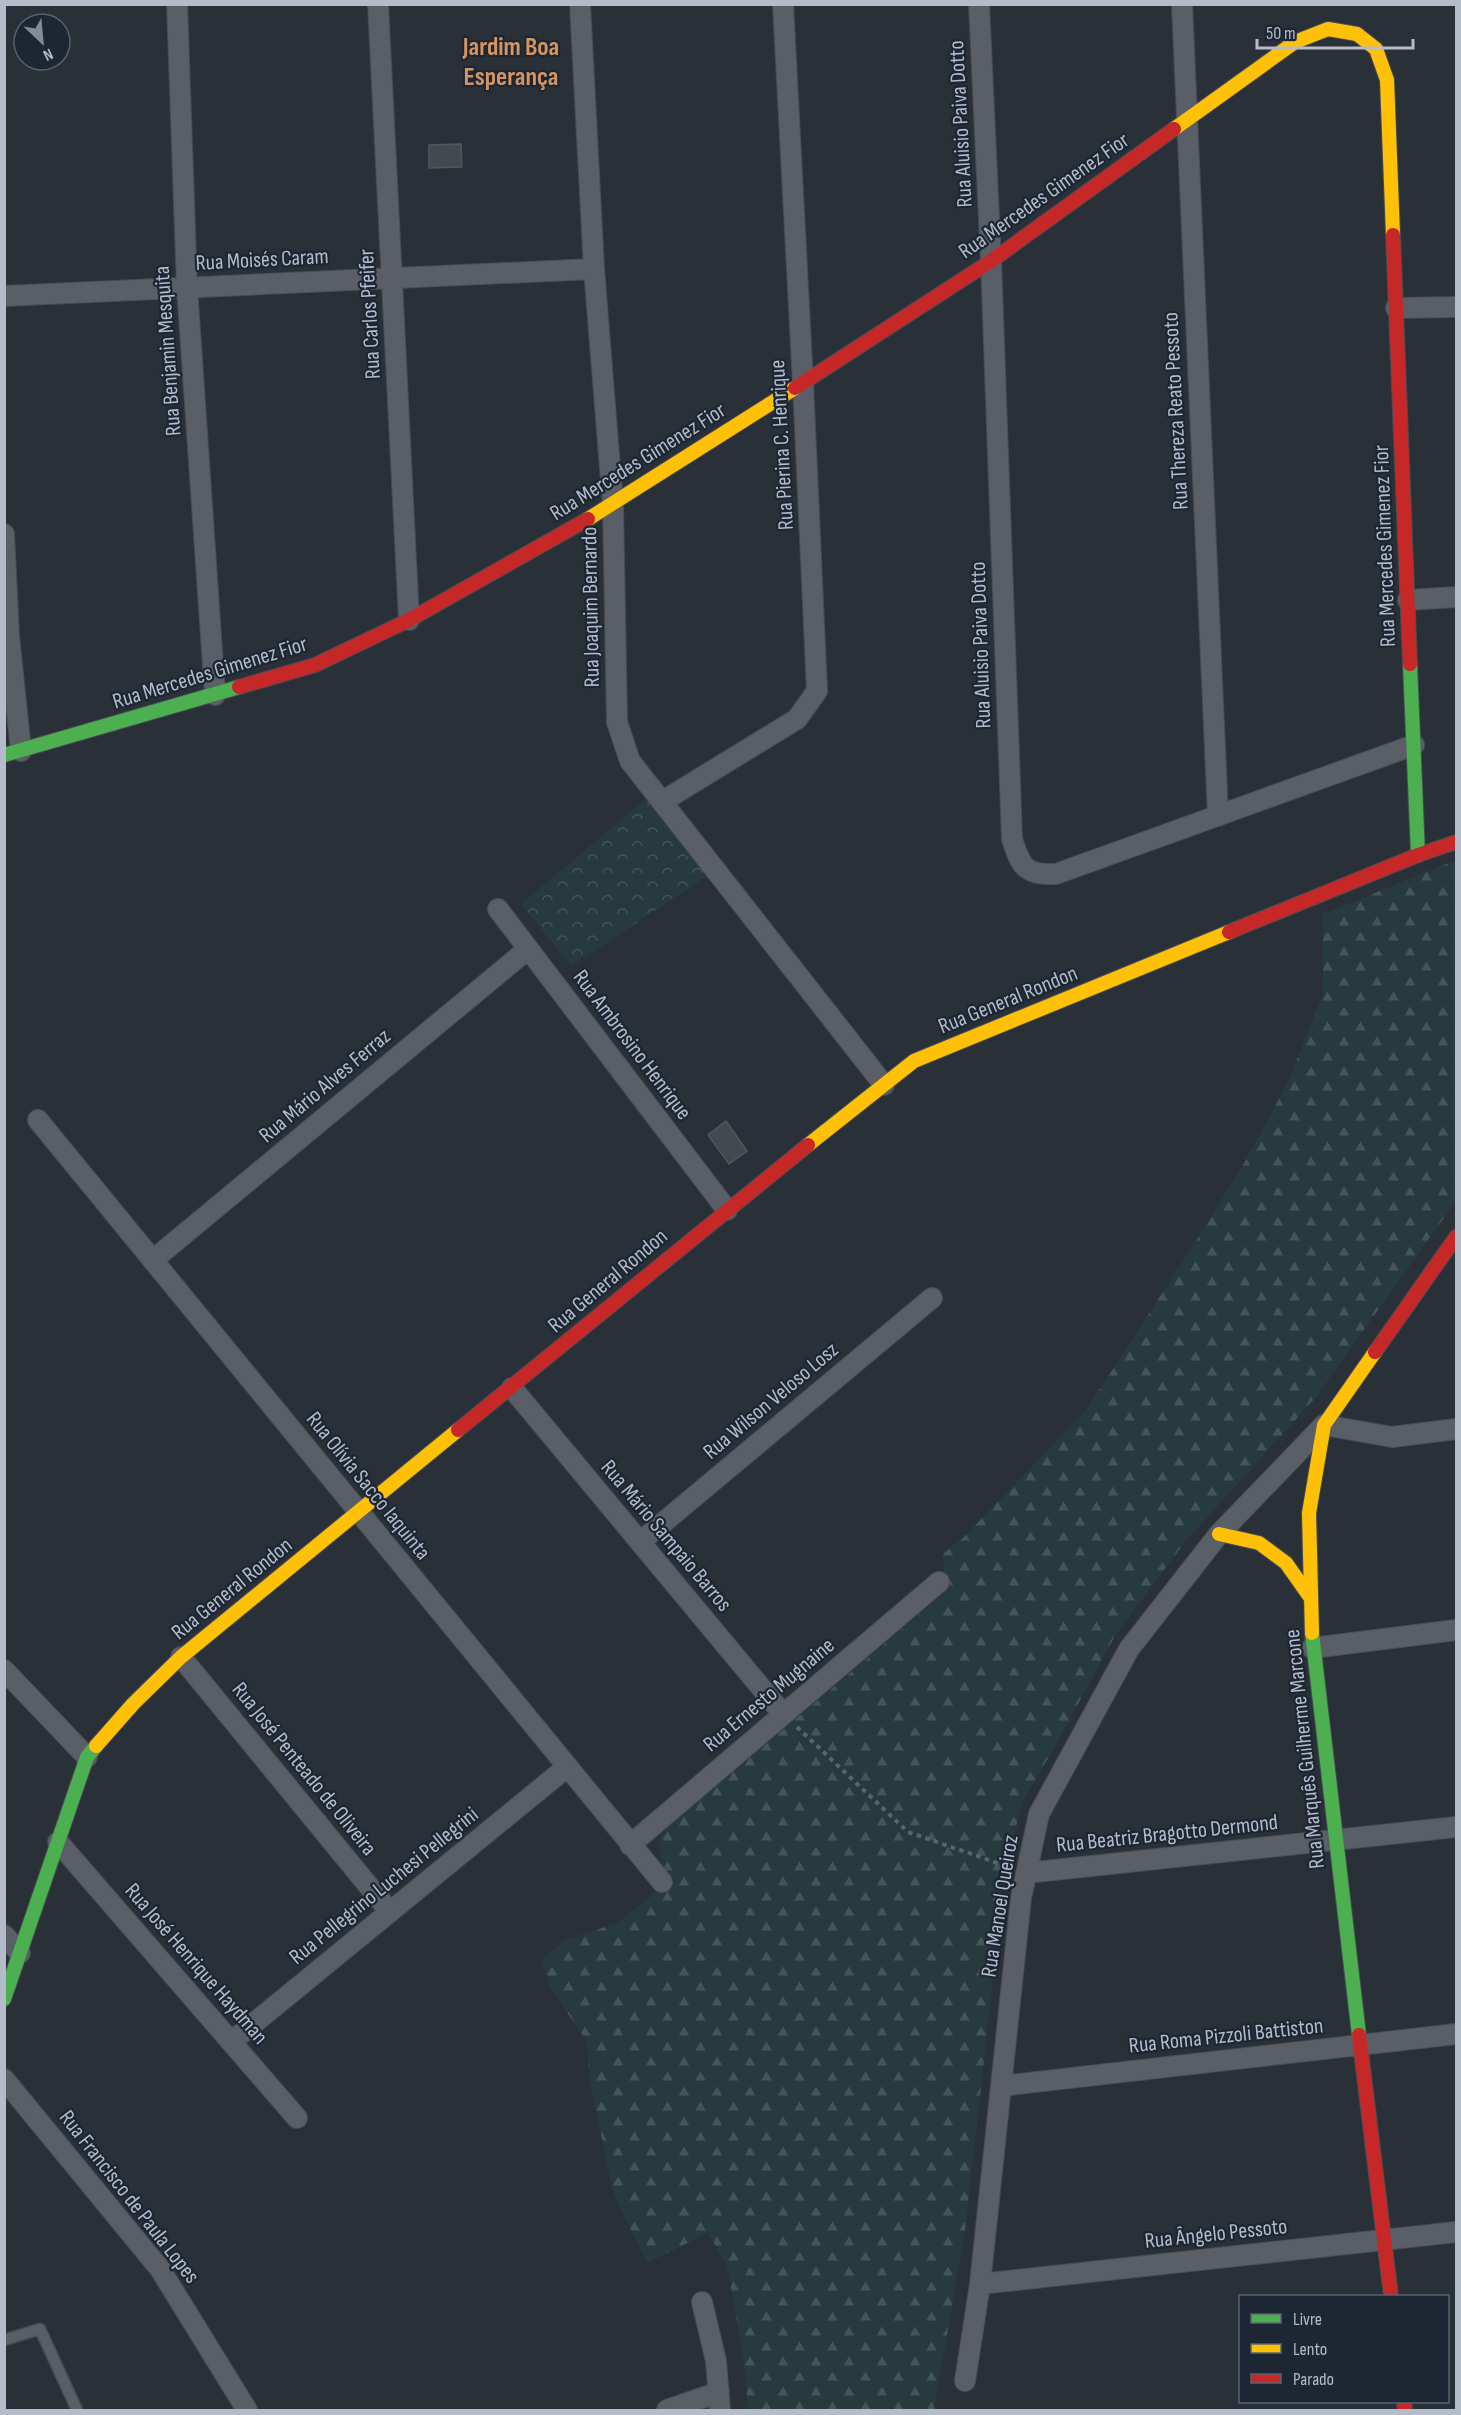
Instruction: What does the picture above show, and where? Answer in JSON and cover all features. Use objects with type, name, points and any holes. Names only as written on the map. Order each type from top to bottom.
[{"type":"street","name":"Rua Benjamin Mesquita","points":[[177,4],[187,287],[215,695]]},
{"type":"street","name":"Rua Carlos Pfeifer","points":[[378,4],[409,620]]},
{"type":"street","name":"Rua Joaquim Bernardo","points":[[580,4],[594,269],[613,505],[618,722],[630,761],[884,1085]]},
{"type":"street","name":"Rua Pierina C. Henrique","points":[[663,801],[797,719],[817,691],[783,4]]},
{"type":"street","name":"Rua Aluisio Paiva Dotto","points":[[979,4],[991,261],[1012,839],[1020,862],[1037,874],[1056,874],[1414,745]]},
{"type":"street","name":"Rua Thereza Reato Pessoto","points":[[1182,4],[1218,816]]},
{"type":"street","name":"Rua Mercedes Gimenez Fior","points":[[13,753],[315,665],[409,620],[613,505],[803,383],[991,261],[1295,42],[1328,29],[1357,34],[1376,49],[1387,80],[1418,855]]},
{"type":"street","name":"Rua Moisés Caram","points":[[4,296],[594,269]]},
{"type":"street","points":[[1396,308],[1456,307]]},
{"type":"street","points":[[4,534],[13,753]]},
{"type":"street","points":[[1408,600],[1456,597]]},
{"type":"street","name":"Rua General Rondon","points":[[4,1999],[87,1757],[133,1704],[182,1657],[727,1210],[914,1061],[1418,855],[1456,842]]},
{"type":"street","name":"Rua Ambrosino Henrique","points":[[498,909],[727,1210]]},
{"type":"street","name":"Rua Mário Alves Ferraz","points":[[153,1260],[528,949]]},
{"type":"street","name":"Rua Olívia Sacco Iaquinta","points":[[39,1120],[662,1882]]},
{"type":"street","name":"Rua Marquês Guilherme Marcone","points":[[1391,2295],[1312,1648],[1309,1513],[1324,1425],[1456,1237]]},
{"type":"street","name":"Rua Wilson Veloso Losz","points":[[640,1542],[933,1298]]},
{"type":"street","name":"Rua Mário Sampaio Barros","points":[[512,1388],[783,1714]]},
{"type":"street","points":[[1324,1425],[1392,1437],[1456,1429]]},
{"type":"street","name":"Rua Manoel Queiroz","points":[[965,2381],[980,2284],[1021,1898],[1039,1814],[1129,1649],[1219,1534],[1324,1425]]},
{"type":"street","points":[[1219,1534],[1259,1543],[1286,1563],[1310,1597]]},
{"type":"street","name":"Rua Ernesto Mugnaine","points":[[630,1845],[939,1582]]},
{"type":"street","points":[[1312,1648],[1456,1630]]},
{"type":"street","name":"Rua José Penteado de Oliveira","points":[[182,1657],[390,1912]]},
{"type":"street","points":[[4,1670],[87,1757]]},
{"type":"street","name":"Rua Pellegrino Luchesi Pellegrini","points":[[231,2042],[567,1767]]},
{"type":"street","name":"Rua Beatriz Bragotto Dermond","points":[[1026,1873],[1456,1827]]},
{"type":"street","name":"Rua José Henrique Haydman","points":[[58,1842],[297,2118]]},
{"type":"street","points":[[4,1935],[20,1953]]},
{"type":"street","name":"Rua Roma Pizzoli Battiston","points":[[1001,2086],[1456,2034]]},
{"type":"street","name":"Rua Francisco de Paula Lopes","points":[[4,2079],[160,2269],[247,2410]]},
{"type":"street","name":"Rua Ângelo Pessoto","points":[[980,2284],[1456,2232]]},
{"type":"street","points":[[667,2410],[720,2401],[710,2331],[702,2302]]},
{"type":"lane","points":[[4,2340],[40,2329],[77,2410]]},
{"type":"path","points":[[783,1714],[908,1832],[1026,1873]]},
{"type":"green space","points":[[646,799],[707,876],[571,966],[521,904]]},
{"type":"green space","points":[[1456,860],[1456,1201],[1316,1397],[1185,1542],[1116,1634],[1022,1803],[1009,1855],[965,2231],[934,2410],[748,2410],[743,2354],[727,2266],[708,2233],[647,2263],[614,2195],[590,2084],[587,2042],[550,1987],[542,1960],[563,1941],[617,1923],[672,1880],[662,1864],[659,1840],[670,1825],[945,1593],[943,1554],[964,1537],[1087,1409],[1246,1160],[1287,1084],[1323,995],[1323,914]]},
{"type":"building","points":[[461,144],[462,167],[429,168],[429,145]]},
{"type":"building","points":[[726,1121],[747,1151],[729,1164],[708,1135]]},
{"type":"traffic: fast","points":[[1410,664],[1418,855]]},
{"type":"traffic: fast","points":[[4,755],[239,687]]},
{"type":"traffic: fast","points":[[1312,1633],[1359,2035]]},
{"type":"traffic: fast","points":[[4,1999],[87,1757],[96,1746]]},
{"type":"traffic: slow","points":[[1174,129],[1295,42],[1328,29],[1357,34],[1376,49],[1387,80],[1393,235]]},
{"type":"traffic: slow","points":[[588,519],[795,388]]},
{"type":"traffic: slow","points":[[808,1145],[914,1061],[1229,932]]},
{"type":"traffic: slow","points":[[1312,1633],[1309,1513],[1324,1425],[1375,1352]]},
{"type":"traffic: slow","points":[[96,1746],[133,1704],[181,1657],[458,1430]]},
{"type":"traffic: slow","points":[[1219,1534],[1259,1543],[1286,1563],[1310,1597]]},
{"type":"traffic: jam","points":[[795,388],[991,261],[1174,129]]},
{"type":"traffic: jam","points":[[1393,235],[1410,664]]},
{"type":"traffic: jam","points":[[239,687],[315,665],[409,620],[588,519]]},
{"type":"traffic: jam","points":[[1229,932],[1418,855],[1456,842]]},
{"type":"traffic: jam","points":[[458,1430],[808,1145]]},
{"type":"traffic: jam","points":[[1375,1352],[1456,1237]]},
{"type":"traffic: jam","points":[[1359,2035],[1391,2295]]},
{"type":"traffic: jam","points":[[1404,2403],[1405,2410]]},
{"type":"district","name":"Jardim Boa Esperança","points":[[511,62]]}]
